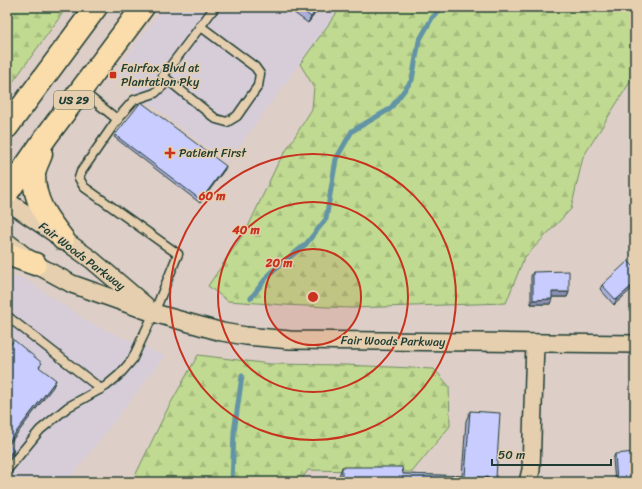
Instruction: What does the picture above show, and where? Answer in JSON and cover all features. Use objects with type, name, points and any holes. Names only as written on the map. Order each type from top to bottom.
[{"type":"main road","name":"US 29","points":[[7,127],[96,7]]},
{"type":"main road","name":"US 29","points":[[7,193],[46,137],[143,7]]},
{"type":"main road","points":[[46,137],[34,173],[36,194],[47,220],[63,239]]},
{"type":"main road","points":[[7,254],[35,264]]},
{"type":"street","name":"Fair Woods Parkway","points":[[7,201],[92,260],[154,313]]},
{"type":"street","name":"Fair Woods Parkway","points":[[7,242],[35,264],[72,284],[154,313],[222,332],[246,336],[290,340],[635,344]]},
{"type":"street","points":[[528,482],[531,470],[535,343]]},
{"type":"lane","points":[[200,26],[255,67],[260,74],[258,86],[237,116],[227,122],[216,119],[163,76],[200,26],[215,7]]},
{"type":"lane","points":[[7,470],[40,430],[68,407],[106,386],[119,376],[132,360],[154,313],[178,254],[84,186],[79,178],[81,172],[134,100],[155,93],[168,80]]},
{"type":"lane","points":[[81,90],[118,120]]},
{"type":"lane","points":[[7,316],[101,389]]},
{"type":"shaded area","points":[[164,7],[341,7],[227,163],[113,75]]},
{"type":"shaded area","points":[[7,278],[23,278],[90,323],[165,356],[67,482],[7,482]]},
{"type":"green space","points":[[7,7],[67,7],[7,90]]},
{"type":"green space","points":[[341,7],[635,7],[635,74],[583,157],[571,209],[524,258],[506,303],[350,308],[285,305],[228,301],[208,286],[248,227],[277,165],[312,109],[314,87],[300,64]]},
{"type":"green space","points":[[198,355],[270,364],[345,365],[434,369],[449,386],[450,426],[412,472],[308,470],[300,482],[132,482],[168,408]]},
{"type":"building","points":[[298,7],[318,7],[311,17]]},
{"type":"building","name":"Patient First","points":[[141,102],[226,166],[201,200],[115,135]]},
{"type":"building","points":[[628,261],[635,268],[635,283],[616,300],[602,285]]},
{"type":"building","points":[[569,271],[569,292],[552,292],[552,299],[533,300],[533,272]]},
{"type":"building","points":[[14,340],[42,363],[39,367],[56,380],[7,444],[7,349]]},
{"type":"building","points":[[470,411],[500,413],[496,478],[475,477],[474,482],[342,482],[342,467],[402,467],[403,474],[465,476]]},
{"type":"building","points":[[7,444],[14,449],[7,458]]},
{"type":"building","points":[[635,452],[635,482],[617,482],[615,454]]},
{"type":"waterway","points":[[251,298],[270,273],[306,244],[326,219],[336,159],[352,131],[390,109],[412,80],[419,41],[432,18],[443,7]]},
{"type":"waterway","points":[[232,482],[234,432],[242,376]]},
{"type":"place","name":"Fairfax Blvd at Plantation Pky","points":[[113,75]]},
{"type":"place","name":"Patient First","points":[[170,153]]}]
